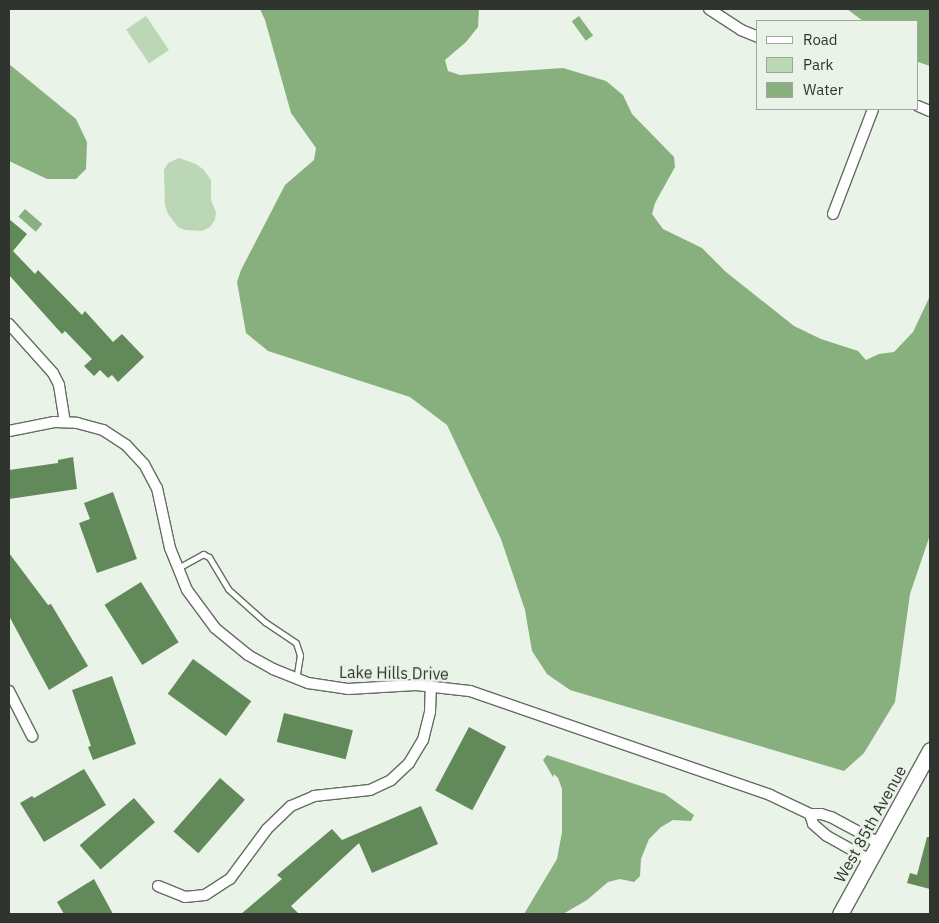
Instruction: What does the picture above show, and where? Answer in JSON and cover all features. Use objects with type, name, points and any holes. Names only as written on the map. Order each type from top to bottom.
[{"type":"street","points":[[708,9],[741,30],[756,36]]},
{"type":"street","points":[[833,214],[873,110]]},
{"type":"street","points":[[9,324],[52,373],[60,390],[65,422]]},
{"type":"street","name":"Lake Hills Drive","points":[[9,431],[40,423],[65,422],[90,426],[114,436],[144,464],[158,488],[168,542],[187,590],[215,628],[248,656],[273,670],[296,679],[348,689],[402,685],[431,686],[482,694],[770,795],[810,814],[821,814],[831,817],[879,843]]},
{"type":"street","points":[[158,886],[185,898],[205,895],[230,879],[266,829],[291,806],[314,796],[370,790],[391,780],[410,763],[423,740],[430,712],[431,686]]},
{"type":"street","points":[[9,691],[32,736]]},
{"type":"street","name":"West 85th Avenue","points":[[840,914],[930,750]]},
{"type":"street","name":"Lake Hills Drive","points":[[810,814],[813,824],[827,836],[870,860]]},
{"type":"lane","points":[[177,568],[203,554],[209,558],[228,590],[265,622],[296,643],[300,654],[296,679]]},
{"type":"green space","points":[[146,16],[169,50],[149,63],[126,29]]},
{"type":"green space","points":[[179,158],[196,164],[204,170],[211,180],[211,200],[216,212],[215,220],[210,227],[202,231],[185,230],[178,227],[168,214],[165,205],[164,170],[168,163]]},
{"type":"water","points":[[260,9],[479,9],[478,27],[466,42],[445,60],[448,71],[460,75],[563,68],[606,81],[623,95],[632,114],[674,157],[675,167],[655,203],[652,214],[663,229],[702,248],[726,272],[794,326],[821,339],[858,351],[866,360],[879,354],[894,352],[913,332],[930,296],[930,535],[910,594],[895,702],[864,753],[844,771],[570,690],[547,674],[532,651],[525,610],[501,539],[447,425],[410,397],[268,351],[246,333],[237,282],[241,270],[285,185],[314,160],[316,148],[291,113],[265,20]]},
{"type":"water","points":[[847,9],[930,9],[930,66],[919,62],[919,20],[862,20]]},
{"type":"water","points":[[579,16],[593,35],[586,41],[572,21]]},
{"type":"water","points":[[9,64],[76,119],[87,142],[86,169],[76,179],[47,179],[9,161]]},
{"type":"water","points":[[25,209],[42,224],[36,232],[18,217]]},
{"type":"water","points":[[547,755],[665,794],[694,815],[691,821],[673,820],[661,827],[649,839],[641,859],[640,876],[634,882],[620,879],[608,882],[587,900],[563,914],[524,914],[557,859],[562,832],[562,789],[558,778],[554,774],[553,777],[543,760]]},
{"type":"building","points":[[9,219],[27,234],[13,251],[35,274],[38,270],[82,315],[85,311],[113,342],[122,334],[144,357],[118,382],[112,375],[108,378],[100,370],[94,376],[84,366],[92,359],[65,331],[62,334],[9,275]]},
{"type":"building","points":[[73,457],[77,489],[9,499],[9,470],[58,463],[58,460]]},
{"type":"building","points":[[113,492],[137,559],[97,573],[79,523],[90,519],[84,503]]},
{"type":"building","points":[[9,553],[48,605],[51,604],[88,666],[49,690],[9,616]]},
{"type":"building","points":[[141,582],[179,642],[142,665],[105,605]]},
{"type":"building","points":[[193,659],[251,701],[226,736],[168,694]]},
{"type":"building","points":[[112,676],[136,744],[93,760],[88,747],[91,746],[72,690]]},
{"type":"building","points":[[284,713],[353,730],[346,759],[277,742]]},
{"type":"building","points":[[469,727],[506,747],[472,810],[435,791]]},
{"type":"building","points":[[84,769],[106,805],[44,842],[20,803],[32,796],[34,798]]},
{"type":"building","points":[[220,778],[245,800],[198,853],[173,832]]},
{"type":"building","points":[[134,798],[155,822],[101,869],[80,845]]},
{"type":"building","points":[[421,806],[438,844],[372,873],[359,843],[291,906],[299,914],[241,914],[282,879],[277,875],[332,829],[342,840]]},
{"type":"building","points":[[927,837],[930,837],[930,889],[907,883],[910,873],[917,875]]},
{"type":"building","points":[[94,879],[113,914],[64,914],[57,902]]}]
